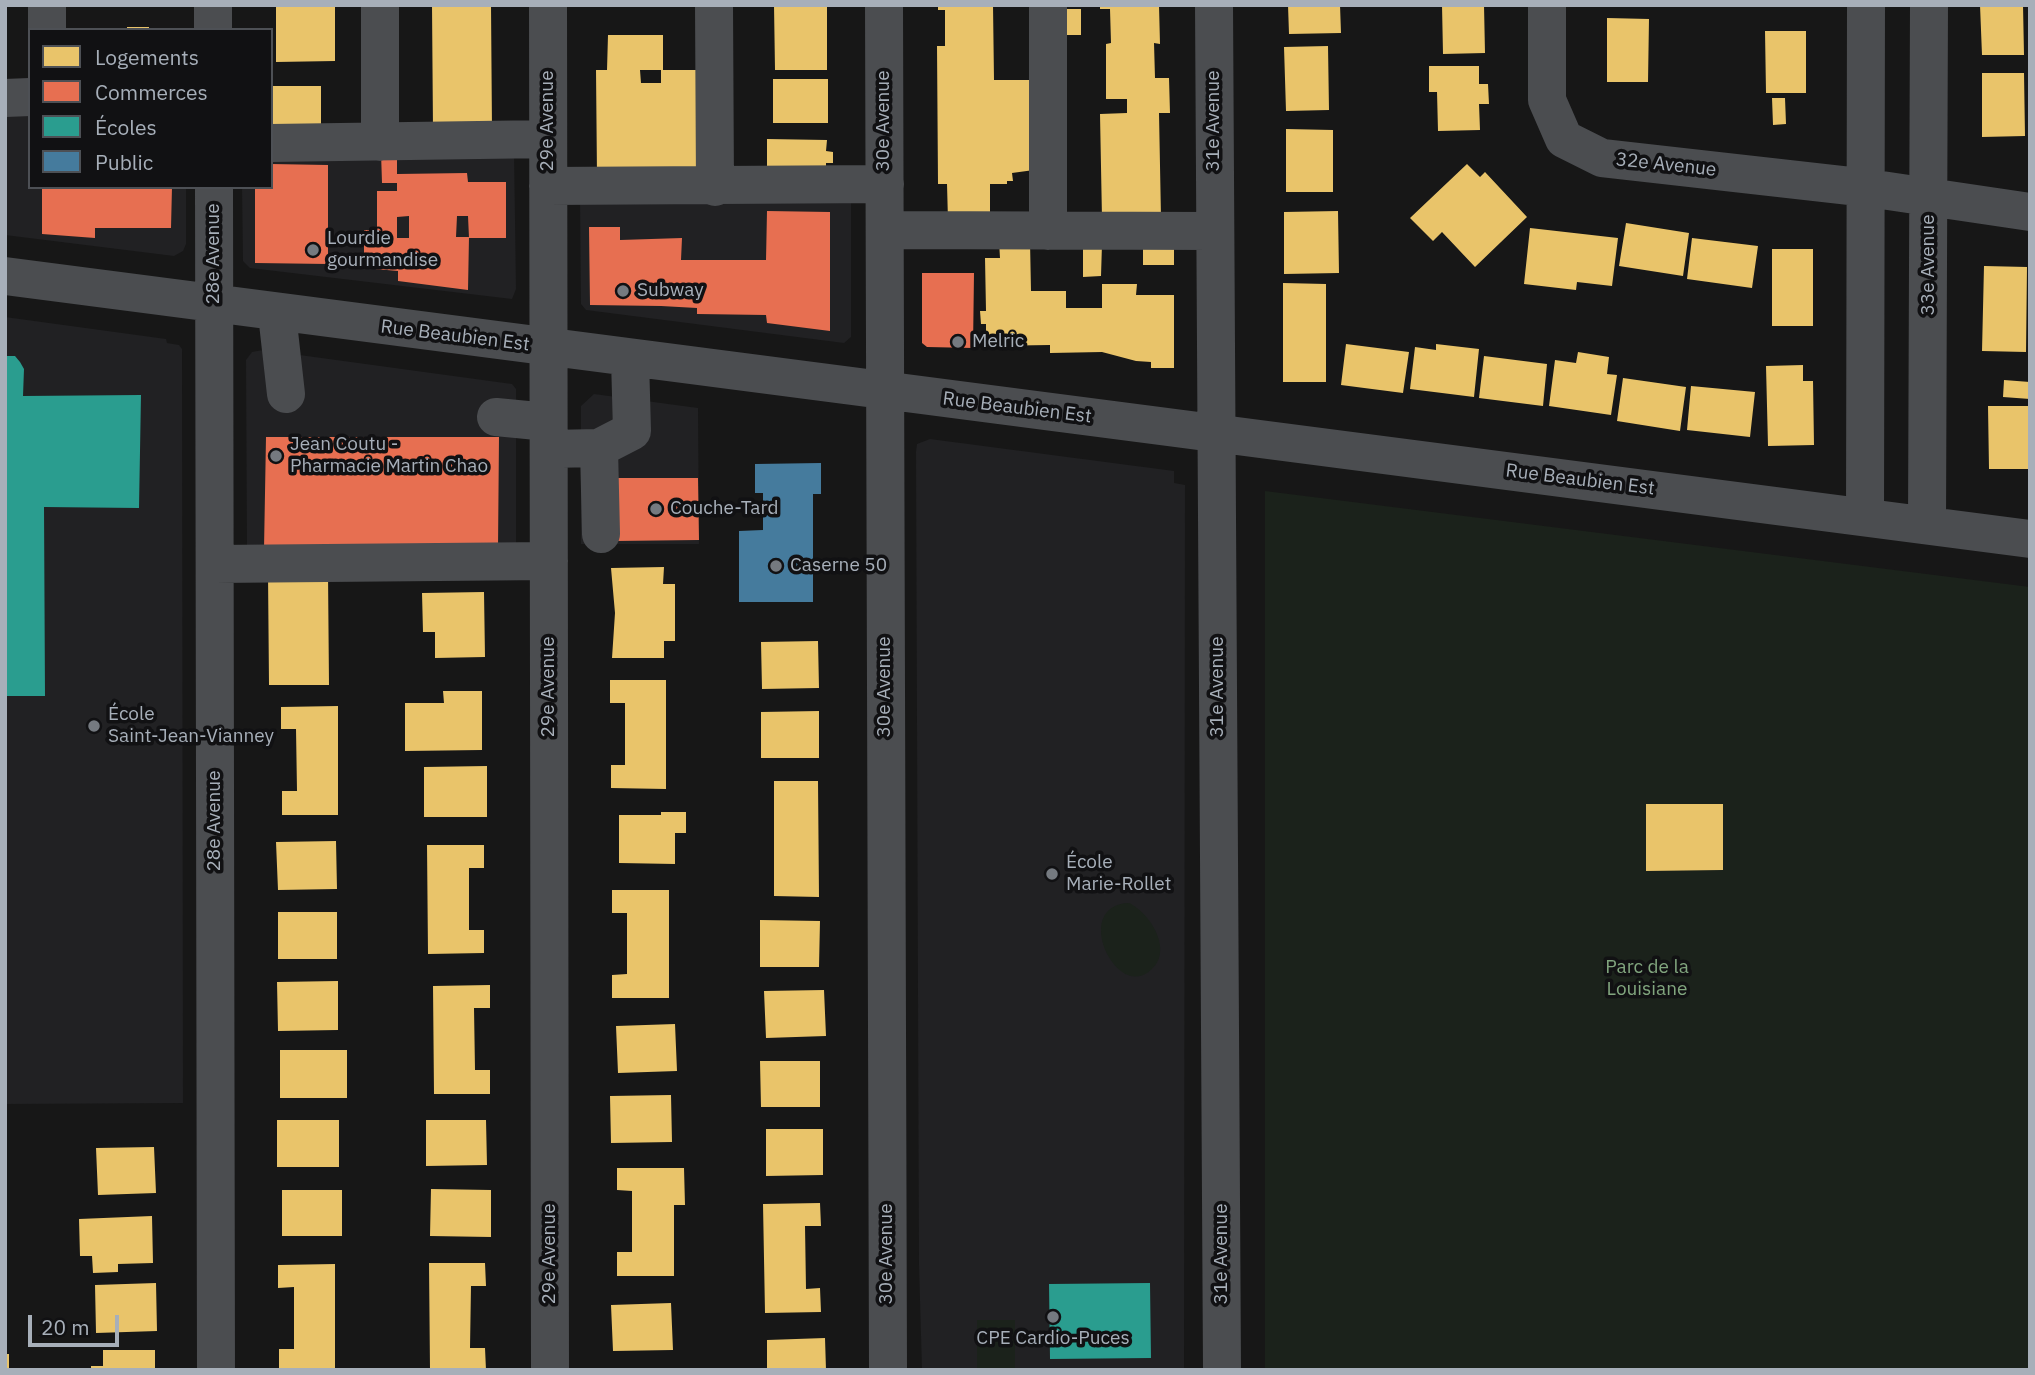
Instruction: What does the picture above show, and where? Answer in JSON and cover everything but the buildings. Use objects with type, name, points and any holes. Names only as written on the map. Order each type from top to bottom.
[{"type":"street","points":[[47,5],[47,28]]},
{"type":"street","points":[[213,5],[213,28]]},
{"type":"street","points":[[380,5],[380,142]]},
{"type":"street","name":"29e Avenue","points":[[548,5],[550,1370]]},
{"type":"street","points":[[714,5],[715,187]]},
{"type":"street","name":"30e Avenue","points":[[884,5],[888,1370]]},
{"type":"street","points":[[1048,5],[1048,231]]},
{"type":"street","name":"31e Avenue","points":[[1214,5],[1222,1370]]},
{"type":"street","name":"32e Avenue","points":[[1547,5],[1547,100],[1564,139],[1602,158],[1867,188],[2030,212]]},
{"type":"street","points":[[1865,517],[1867,5]]},
{"type":"street","name":"33e Avenue","points":[[1927,525],[1929,5]]},
{"type":"street","points":[[5,98],[28,97]]},
{"type":"street","points":[[273,143],[548,139]]},
{"type":"street","points":[[548,186],[884,184]]},
{"type":"street","name":"28e Avenue","points":[[214,189],[216,1370]]},
{"type":"street","points":[[885,230],[1214,231]]},
{"type":"street","name":"Rue Beaubien Est","points":[[5,276],[214,306],[2030,539]]},
{"type":"street","points":[[277,314],[286,394]]},
{"type":"street","points":[[496,417],[548,435],[599,448],[632,431],[630,359]]},
{"type":"street","points":[[599,448],[601,534]]},
{"type":"street","points":[[215,564],[549,561]]},
{"type":"shaded area","points":[[5,109],[28,109],[28,189],[186,189],[186,244],[183,251],[174,256],[5,235]]},
{"type":"shaded area","points":[[514,150],[516,289],[512,299],[250,268],[243,261],[242,189],[273,189],[273,152]]},
{"type":"shaded area","points":[[851,195],[851,337],[844,343],[586,310],[581,304],[580,196]]},
{"type":"shaded area","name":"École Saint-Jean-Vianney","points":[[5,317],[166,339],[167,343],[179,345],[182,349],[183,1103],[5,1104]]},
{"type":"shaded area","points":[[263,350],[512,384],[516,389],[516,551],[247,551],[246,360],[252,352]]},
{"type":"shaded area","points":[[594,394],[698,408],[699,544],[581,544],[581,406]]},
{"type":"shaded area","name":"École Marie-Rollet","points":[[930,439],[1174,471],[1174,483],[1185,485],[1184,1370],[922,1370],[919,1265],[916,452],[917,444]]},
{"type":"green space","name":"Parc de la Louisiane","points":[[1265,491],[2030,587],[2030,1370],[1265,1370]]},
{"type":"green space","points":[[1129,903],[1146,916],[1158,935],[1160,946],[1160,956],[1155,965],[1147,973],[1134,976],[1122,972],[1112,961],[1104,947],[1101,932],[1103,918],[1112,907]]},
{"type":"green space","points":[[977,1320],[1015,1320],[1015,1370],[977,1370]]},
{"type":"place","name":"Lourdie gourmandise","points":[[313,250]]},
{"type":"place","name":"Subway","points":[[623,291]]},
{"type":"place","name":"Melric","points":[[958,342]]},
{"type":"place","name":"Jean Coutu - Pharmacie Martin Chao","points":[[276,456]]},
{"type":"place","name":"Couche-Tard","points":[[656,509]]},
{"type":"place","name":"Caserne 50","points":[[776,566]]},
{"type":"place","name":"École Saint-Jean-Vianney","points":[[94,726]]},
{"type":"place","name":"École Marie-Rollet","points":[[1052,874]]},
{"type":"place","name":"CPE Cardio-Puces","points":[[1053,1317]]}]
